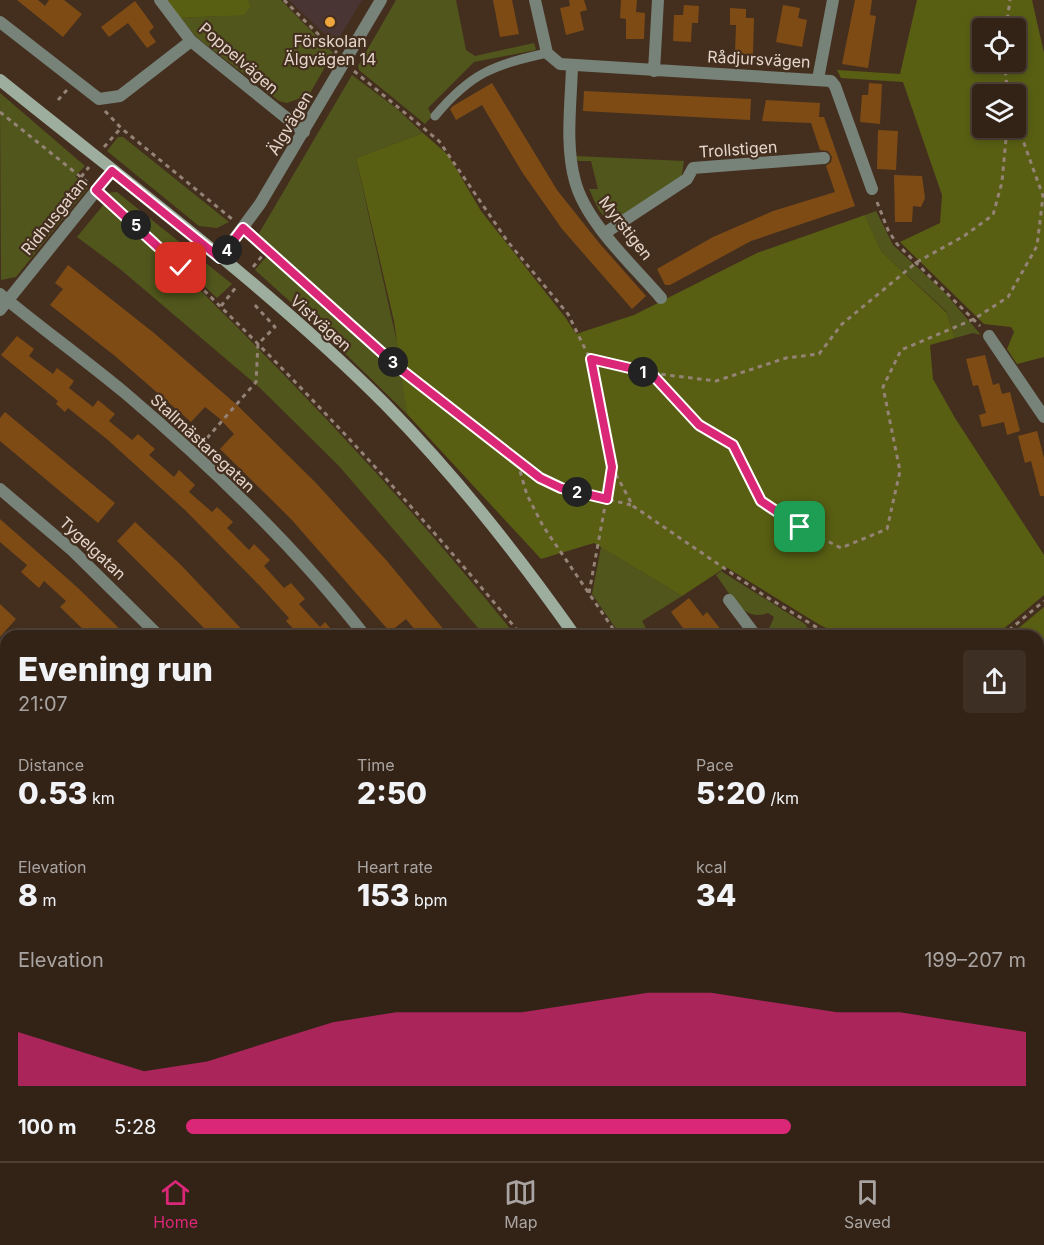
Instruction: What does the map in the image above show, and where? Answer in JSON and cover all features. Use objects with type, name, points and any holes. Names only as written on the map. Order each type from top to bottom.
[{"type":"main road","name":"Vistvägen","points":[[0,80],[299,323],[386,405],[471,499],[570,630]]},
{"type":"street","name":"Poppelvägen","points":[[160,0],[191,41],[304,132]]},
{"type":"street","name":"Älgvägen","points":[[220,258],[243,228],[304,132],[381,0]]},
{"type":"street","points":[[536,0],[547,53]]},
{"type":"street","points":[[654,71],[658,0]]},
{"type":"street","name":"Rådjursvägen","points":[[547,53],[561,64],[572,66],[818,79],[833,0]]},
{"type":"street","points":[[0,22],[99,99],[120,96],[191,41]]},
{"type":"street","name":"Myrstigen","points":[[572,66],[570,141],[575,182],[583,201],[605,233],[661,298]]},
{"type":"street","points":[[818,79],[831,81],[835,86],[872,189]]},
{"type":"street","name":"Trollstigen","points":[[605,233],[687,179],[693,168],[824,158]]},
{"type":"street","name":"Ridhusgatan","points":[[3,302],[112,171]]},
{"type":"street","name":"Stallmästaregatan","points":[[3,302],[124,393],[193,454],[271,530],[360,630]]},
{"type":"street","points":[[989,336],[1044,417]]},
{"type":"street","name":"Tygelgatan","points":[[0,489],[73,551],[153,630]]},
{"type":"street","points":[[729,600],[752,630]]},
{"type":"lane","points":[[435,116],[454,94],[479,73],[509,61],[547,53]]},
{"type":"path","points":[[284,0],[345,62],[425,129],[451,155],[485,210],[568,314],[591,359],[612,467],[633,506]]},
{"type":"path","points":[[1007,18],[1010,0]]},
{"type":"path","points":[[99,99],[104,109],[121,128],[243,228],[399,368],[517,461],[550,484],[633,506],[819,630]]},
{"type":"path","points":[[0,112],[96,190],[150,238],[258,344],[397,491],[516,630]]},
{"type":"path","points":[[591,359],[651,373],[716,381],[786,358],[819,354],[842,324],[917,262],[963,236],[993,215],[1002,182],[1006,138]]},
{"type":"path","points":[[651,373],[699,425],[733,445],[761,501],[800,527],[841,548],[887,529],[900,471],[883,387],[901,350],[974,319],[1008,297],[1037,246],[1043,196],[1022,138]]},
{"type":"path","points":[[872,189],[892,237],[989,336]]},
{"type":"path","points":[[236,287],[243,294]]},
{"type":"path","points":[[193,454],[256,382],[258,344],[276,327],[251,301]]},
{"type":"path","points":[[517,461],[527,495],[543,526],[614,630]]},
{"type":"path","points":[[589,593],[612,467]]},
{"type":"path","points":[[1009,630],[1044,601]]},
{"type":"shaded area","name":"Förskolan Älgvägen 14","points":[[289,0],[362,0],[335,44]]},
{"type":"green space","points":[[167,0],[248,0],[251,6],[244,15],[180,18]]},
{"type":"green space","points":[[248,0],[281,0],[333,53],[309,95],[287,103],[279,101],[196,37],[180,18],[221,16],[251,6]]},
{"type":"green space","points":[[396,0],[456,0],[466,50],[475,56],[534,43],[536,50],[474,62],[428,108],[432,116],[425,124],[359,70],[358,66]]},
{"type":"green space","points":[[917,0],[1032,0],[1044,53],[1044,357],[1017,364],[1007,349],[1014,332],[1011,327],[984,324],[900,242],[940,223],[942,195],[903,82],[841,78],[837,70],[900,74]]},
{"type":"green space","points":[[352,75],[396,108],[423,133],[356,158],[402,365],[258,235]]},
{"type":"green space","points":[[0,93],[85,166],[75,176],[88,188],[16,277],[1,280]]},
{"type":"green space","points":[[423,133],[448,155],[481,211],[576,334],[634,315],[757,253],[865,215],[881,251],[947,313],[955,338],[930,345],[933,379],[955,418],[1044,555],[1044,595],[1002,630],[830,630],[726,567],[682,596],[594,543],[541,559],[407,414],[394,321],[356,158]]},
{"type":"green space","points":[[118,137],[123,137],[229,222],[217,228],[199,226],[107,151]]},
{"type":"green space","points":[[575,156],[684,161],[681,180],[615,221],[602,214],[589,189],[598,189],[591,161],[578,161]]},
{"type":"green space","points":[[117,192],[232,284],[217,298],[105,193]]},
{"type":"green space","points":[[105,203],[170,259],[338,432],[408,508],[510,630],[480,630],[339,466],[259,387],[120,269],[77,237]]},
{"type":"green space","points":[[876,211],[893,245],[945,293],[981,335],[973,333],[955,338],[947,312],[881,251],[865,215]]},
{"type":"green space","points":[[270,256],[403,376],[407,414],[315,324],[255,270],[265,258]]},
{"type":"green space","points":[[601,547],[682,596],[642,621],[647,630],[617,630],[592,594]]},
{"type":"green space","points":[[721,571],[805,624],[808,630],[769,630],[774,617],[768,613],[751,614],[744,610],[732,598],[716,575]]},
{"type":"green space","points":[[1044,607],[1044,630],[1016,630]]},
{"type":"building","points":[[17,0],[38,0],[45,6],[49,0],[64,0],[82,14],[63,37]]},
{"type":"building","points":[[493,0],[512,0],[519,34],[500,37]]},
{"type":"building","points":[[569,0],[584,0],[587,10],[580,12],[584,30],[566,35],[560,8],[570,6]]},
{"type":"building","points":[[621,0],[637,0],[636,12],[645,13],[644,39],[626,39],[626,19],[620,18]]},
{"type":"building","points":[[855,0],[872,0],[870,15],[876,16],[868,68],[842,64]]},
{"type":"building","points":[[135,1],[154,27],[149,32],[156,42],[147,48],[128,23],[109,37],[101,27]]},
{"type":"building","points":[[684,5],[699,6],[698,23],[692,23],[691,42],[673,41],[674,15],[683,15]]},
{"type":"building","points":[[783,5],[800,8],[798,18],[807,20],[802,47],[776,42]]},
{"type":"building","points":[[730,8],[746,9],[746,18],[754,18],[753,54],[735,54],[736,25],[730,25]]},
{"type":"building","points":[[492,83],[557,190],[646,296],[632,309],[562,229],[522,172],[482,105],[456,120],[450,109]]},
{"type":"building","points":[[869,83],[882,84],[880,124],[860,122],[862,95],[868,95]]},
{"type":"building","points":[[584,91],[751,99],[750,120],[583,111]]},
{"type":"building","points":[[766,100],[820,103],[819,117],[824,117],[855,206],[751,241],[670,285],[665,285],[657,269],[713,237],[773,211],[835,192],[826,166],[831,162],[832,157],[828,151],[820,150],[811,123],[762,121]]},
{"type":"building","points":[[878,130],[898,131],[896,170],[877,169]]},
{"type":"building","points":[[894,175],[922,176],[925,198],[921,207],[913,206],[912,222],[895,222]]},
{"type":"building","points":[[68,265],[154,333],[237,405],[316,483],[387,561],[444,630],[415,630],[406,619],[392,630],[388,630],[291,519],[220,449],[234,434],[219,418],[205,407],[191,422],[115,356],[50,305],[63,289],[55,283]]},
{"type":"building","points":[[17,336],[34,349],[29,356],[53,374],[57,368],[74,381],[69,388],[93,407],[98,400],[115,414],[109,421],[132,440],[138,434],[155,449],[149,455],[174,477],[179,470],[195,485],[189,492],[212,512],[217,507],[233,522],[227,528],[249,550],[254,544],[270,560],[264,566],[284,588],[291,583],[305,599],[299,604],[320,627],[325,622],[332,630],[294,630],[286,621],[289,618],[260,586],[186,511],[108,440],[68,408],[65,412],[56,404],[58,401],[1,355]]},
{"type":"building","points":[[985,355],[993,385],[999,383],[1002,394],[1010,392],[1020,431],[1007,435],[1004,422],[982,427],[979,415],[986,413],[978,385],[973,386],[966,359]]},
{"type":"building","points":[[5,412],[115,503],[98,523],[0,441],[0,418]]},
{"type":"building","points":[[1037,431],[1044,458],[1044,496],[1040,496],[1031,461],[1025,463],[1018,436]]},
{"type":"building","points":[[0,519],[78,588],[121,630],[84,630],[60,607],[66,601],[44,581],[39,588],[21,572],[27,565],[0,542]]},
{"type":"building","points":[[135,522],[181,565],[242,630],[206,630],[117,541]]},
{"type":"building","points":[[689,598],[703,616],[707,612],[721,630],[684,630],[671,612]]},
{"type":"building","points":[[0,604],[16,619],[6,630],[0,630]]},
{"type":"place","name":"Förskolan Älgvägen 14","points":[[330,22]]},
{"type":"route","points":[[181,268],[96,190],[112,171],[220,258],[243,228],[399,368],[517,461],[550,484],[607,499],[612,467],[591,359],[651,373],[699,425],[733,445],[761,501],[800,527]]}]
